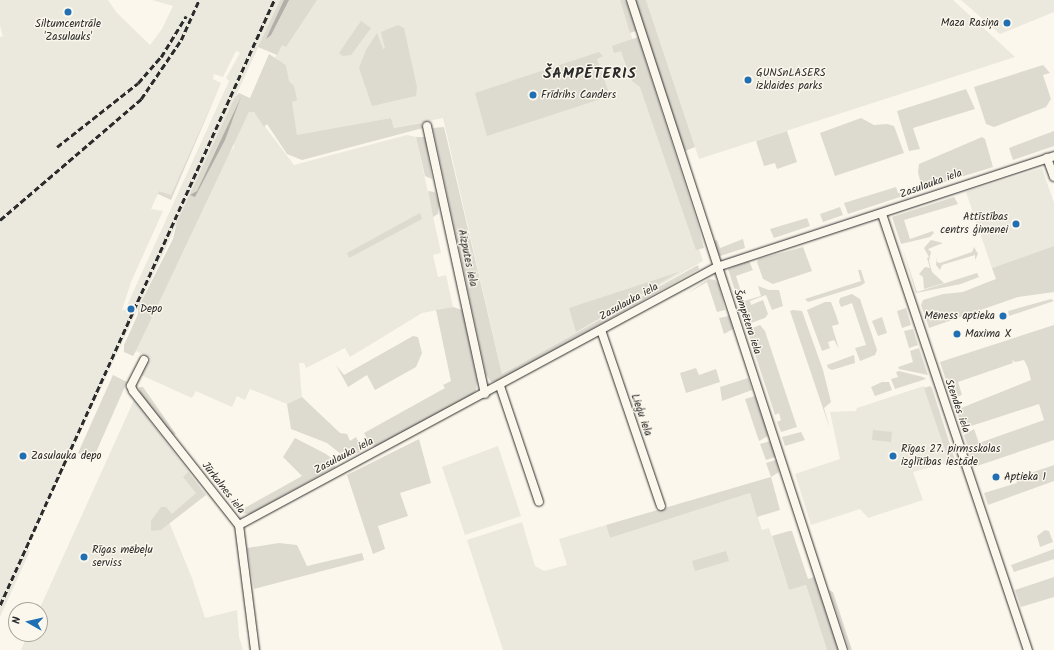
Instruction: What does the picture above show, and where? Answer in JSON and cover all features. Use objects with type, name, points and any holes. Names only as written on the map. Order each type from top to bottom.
[{"type":"street","name":"Šampētera iela","points":[[631,0],[843,650]]},
{"type":"street","name":"Aizputes iela","points":[[428,126],[485,394]]},
{"type":"street","name":"Zasulauka iela","points":[[239,525],[500,386],[717,267],[882,214],[1051,157]]},
{"type":"street","points":[[1051,157],[1054,177]]},
{"type":"street","name":"Stendes iela","points":[[882,214],[1028,650]]},
{"type":"street","name":"Lieģu iela","points":[[601,330],[661,506]]},
{"type":"street","name":"Jūrkalnes iela","points":[[144,360],[131,386],[133,391],[239,525],[255,650]]},
{"type":"street","points":[[500,386],[539,502]]},
{"type":"shaded area","points":[[0,0],[108,0],[117,13],[150,45],[162,29],[173,6],[152,0],[280,0],[27,549],[30,551],[0,617],[0,37],[3,36],[0,26]],"holes":[[[236,51],[240,53],[226,78],[229,81],[125,310],[122,310],[131,282],[163,211],[151,209],[159,191],[171,196],[221,83],[213,79],[214,74],[223,77]]]},
{"type":"shaded area","points":[[280,0],[317,0],[286,47],[282,45],[277,55],[258,47]]},
{"type":"shaded area","points":[[284,0],[289,0],[271,35],[266,39]]},
{"type":"shaded area","points":[[302,0],[620,0],[703,261],[502,374],[443,118],[394,128],[391,118],[297,136],[286,65],[275,58]]},
{"type":"shaded area","points":[[620,0],[626,0],[636,31],[630,33]]},
{"type":"shaded area","points":[[635,0],[646,0],[695,147],[685,151]]},
{"type":"shaded area","points":[[646,0],[953,0],[1015,57],[699,159]]},
{"type":"shaded area","name":"Maza Rasiņa","points":[[961,0],[1054,0],[1054,12],[1000,34]]},
{"type":"shaded area","points":[[361,21],[371,28],[351,55],[343,56],[339,53]]},
{"type":"shaded area","points":[[398,25],[404,28],[417,87],[416,96],[372,106],[359,68],[366,50],[377,33],[383,49],[385,48],[381,32]]},
{"type":"shaded area","points":[[638,37],[704,248],[696,250],[640,87],[631,80],[621,51],[614,53],[612,46]]},
{"type":"shaded area","points":[[599,52],[603,56],[597,59],[610,96],[487,136],[475,93]]},
{"type":"shaded area","points":[[269,54],[286,65],[289,81],[294,86],[297,100],[292,102],[297,135],[391,118],[394,128],[421,123],[423,128],[302,160],[287,154],[267,124],[264,127],[254,112],[249,112],[136,351],[133,356],[124,352],[124,345],[138,314],[138,308],[173,239],[177,222],[235,97],[239,93],[250,98]]},
{"type":"shaded area","points":[[1043,65],[1050,73],[1043,75],[1051,99],[1046,107],[994,127],[986,124],[974,87]]},
{"type":"shaded area","points":[[221,83],[171,200],[158,194],[155,200],[159,191],[171,195]]},
{"type":"shaded area","points":[[966,89],[975,109],[913,128],[920,149],[909,151],[897,111]]},
{"type":"shaded area","points":[[241,97],[225,140],[195,197],[190,195],[197,191]]},
{"type":"shaded area","points":[[249,112],[254,112],[294,165],[407,135],[416,137],[441,253],[433,255],[438,277],[446,275],[453,307],[422,313],[350,357],[345,348],[306,368],[304,363],[299,363],[302,397],[287,404],[250,389],[245,400],[237,396],[232,407],[196,391],[192,398],[141,375],[149,358],[136,351],[224,160],[234,147],[234,142]]},
{"type":"shaded area","points":[[861,118],[874,125],[887,124],[894,126],[904,153],[835,176],[820,133]]},
{"type":"shaded area","points":[[444,127],[502,374],[698,265],[699,269],[499,381],[491,382],[486,374],[433,128]]},
{"type":"shaded area","points":[[787,131],[797,162],[777,169],[775,163],[764,166],[756,141]]},
{"type":"shaded area","points":[[1054,131],[1054,146],[1013,160],[1009,148]]},
{"type":"shaded area","points":[[416,137],[425,137],[432,179],[425,176]]},
{"type":"shaded area","points":[[982,137],[985,139],[993,167],[922,189],[918,172],[919,164]]},
{"type":"shaded area","name":"Attīstības centrs ģimenei","points":[[1042,168],[1054,203],[1054,246],[992,268],[966,192]]},
{"type":"shaded area","points":[[896,187],[898,193],[902,193],[903,196],[848,214],[844,203]]},
{"type":"shaded area","points":[[428,191],[435,192],[439,204],[438,214],[433,217]]},
{"type":"shaded area","points":[[954,197],[958,204],[904,220],[910,239],[933,231],[934,233],[930,237],[901,244],[892,217]]},
{"type":"shaded area","points":[[840,207],[843,215],[823,222],[820,214]]},
{"type":"shaded area","points":[[420,213],[422,219],[349,258],[347,253]]},
{"type":"shaded area","points":[[807,218],[810,226],[774,238],[770,229]]},
{"type":"shaded area","points":[[743,239],[745,248],[720,256],[717,254],[714,241],[717,240],[720,248]]},
{"type":"shaded area","points":[[931,240],[943,243],[928,249],[931,252],[929,261],[932,272],[944,283],[924,289],[923,277],[919,274],[925,267],[930,268],[927,258],[929,257],[924,248]]},
{"type":"shaded area","points":[[1054,246],[1054,292],[1018,297],[929,328],[921,305],[923,300],[943,294],[963,292],[996,279],[992,268]]},
{"type":"shaded area","points":[[803,247],[812,271],[773,284],[763,279],[757,262],[759,259]]},
{"type":"shaded area","points":[[902,247],[917,292],[977,273],[979,277],[961,284],[916,293]]},
{"type":"shaded area","points":[[974,247],[978,254],[975,260],[975,255],[942,265],[940,270],[936,265],[937,257],[937,262],[940,263],[972,252]]},
{"type":"shaded area","points":[[749,261],[753,270],[736,276],[744,301],[761,296],[758,286],[769,290],[779,290],[783,306],[772,310],[766,295],[750,301],[751,305],[763,300],[768,314],[765,318],[746,325],[728,269]]},
{"type":"shaded area","points":[[858,270],[861,270],[865,283],[860,286],[808,302],[805,299],[861,281]]},
{"type":"shaded area","points":[[679,272],[576,332],[569,308]]},
{"type":"shaded area","points":[[709,279],[715,280],[719,285],[725,310],[717,312],[707,282],[686,294]]},
{"type":"shaded area","points":[[852,294],[860,299],[877,350],[875,355],[860,361],[855,348],[866,345],[852,303],[841,307],[839,302],[840,298]]},
{"type":"shaded area","points":[[1051,299],[1054,301],[1009,316],[1008,311]]},
{"type":"shaded area","points":[[825,302],[831,302],[839,324],[832,326],[839,349],[834,340],[828,342],[830,348],[822,351],[807,310]]},
{"type":"shaded area","points":[[453,307],[462,310],[477,381],[476,391],[472,395],[375,447],[370,444],[364,433],[445,388],[443,385],[451,381],[436,310]]},
{"type":"shaded area","points":[[906,308],[911,325],[902,328],[897,311]]},
{"type":"shaded area","points":[[790,311],[802,311],[823,370],[831,402],[824,408],[830,429]]},
{"type":"shaded area","points":[[729,316],[733,329],[724,334],[719,318]]},
{"type":"shaded area","points":[[882,317],[887,333],[878,336],[872,321]]},
{"type":"shaded area","points":[[760,325],[765,331],[797,427],[781,432],[777,422],[781,420],[779,413],[775,415],[747,330]]},
{"type":"shaded area","points":[[1054,325],[1054,440],[974,467],[964,435],[974,429],[979,443],[1044,420],[1039,404],[962,429],[956,410],[1031,380],[1028,368],[1024,360],[1015,362],[1012,360],[1013,363],[958,382],[962,395],[952,398],[940,362]]},
{"type":"shaded area","points":[[913,329],[918,345],[909,348],[904,331]]},
{"type":"shaded area","points":[[413,336],[418,337],[422,353],[416,367],[375,390],[367,375],[348,387],[336,365],[344,375]]},
{"type":"shaded area","points":[[919,348],[928,375],[899,369],[898,367],[913,362],[910,351]]},
{"type":"shaded area","points":[[854,355],[855,363],[832,370],[828,368],[827,365]]},
{"type":"shaded area","points":[[696,368],[699,375],[716,369],[720,382],[686,393],[680,373]]},
{"type":"shaded area","points":[[899,371],[926,379],[895,389],[891,379],[898,377],[896,372]]},
{"type":"shaded area","points":[[113,375],[127,382],[93,459],[78,453]]},
{"type":"shaded area","points":[[748,378],[752,390],[722,401],[720,387]]},
{"type":"shaded area","points":[[882,382],[889,382],[892,390],[875,396],[871,387]]},
{"type":"shaded area","name":"Rīgas 27. pirmsskolas izglītības iestāde","points":[[924,386],[949,462],[913,472],[923,500],[868,518],[860,509],[811,525],[795,474],[840,459],[830,412],[856,411],[857,408]]},
{"type":"shaded area","points":[[930,386],[932,388],[955,460],[949,462],[924,388]]},
{"type":"shaded area","points":[[139,387],[143,387],[176,434],[171,435],[140,393]]},
{"type":"shaded area","points":[[755,396],[768,436],[759,441],[745,399]]},
{"type":"shaded area","points":[[302,397],[340,433],[347,434],[350,441],[356,437],[363,450],[347,459],[327,443],[291,429],[287,404]]},
{"type":"shaded area","points":[[134,400],[206,495],[169,522],[192,578],[205,618],[237,610],[239,637],[243,650],[21,650],[24,642],[48,642],[48,602],[43,602]]},
{"type":"shaded area","points":[[873,430],[892,432],[891,442],[872,440]]},
{"type":"shaded area","points":[[801,432],[805,440],[785,446],[782,437]]},
{"type":"shaded area","points":[[295,438],[326,454],[334,460],[335,467],[250,514],[240,513],[209,475],[241,510],[302,476],[283,457]]},
{"type":"shaded area","points":[[419,439],[431,483],[400,493],[408,516],[378,526],[385,549],[373,554],[347,475]]},
{"type":"shaded area","points":[[770,441],[775,457],[766,460],[760,444]]},
{"type":"shaded area","points":[[498,446],[521,516],[465,535],[442,467]]},
{"type":"shaded area","points":[[776,460],[779,472],[771,477],[766,463]]},
{"type":"shaded area","points":[[1054,465],[1054,481],[988,505],[984,493],[1017,483],[1016,478]]},
{"type":"shaded area","points":[[188,472],[206,495],[161,530],[151,531],[151,521],[161,507],[166,507],[172,514],[196,493],[183,477]]},
{"type":"shaded area","points":[[771,477],[780,510],[757,517],[750,493],[610,538],[606,525]]},
{"type":"shaded area","points":[[750,493],[762,530],[769,528],[789,590],[806,585],[827,650],[503,650],[467,540],[522,522],[535,566],[544,571],[567,565],[559,539],[606,525],[610,538]]},
{"type":"shaded area","points":[[1045,530],[1049,531],[1053,542],[1040,547],[1037,536]]},
{"type":"shaded area","points":[[792,531],[808,579],[814,577],[838,650],[827,650],[806,585],[789,590],[772,536]]},
{"type":"shaded area","points":[[279,543],[297,545],[307,566],[362,553],[364,560],[254,589],[247,548]]},
{"type":"shaded area","points":[[1054,549],[1054,559],[1014,572],[1011,565]]},
{"type":"shaded area","points":[[726,551],[729,561],[695,571],[692,561]]},
{"type":"shaded area","points":[[1054,577],[1054,597],[1021,607],[1015,590]]},
{"type":"shaded area","points":[[829,590],[833,592],[852,650],[849,650]]},
{"type":"railway","points":[[0,220],[141,99],[181,40],[199,0]]},
{"type":"railway","points":[[0,605],[274,0]]},
{"type":"railway","points":[[57,147],[138,83],[161,57],[186,16]]},
{"type":"place","name":"Siltumcentrāle 'Zasulauks'","points":[[68,12]]},
{"type":"place","name":"Maza Rasiņa","points":[[1007,23]]},
{"type":"place","name":"GUNSnLASERS izklaides parks","points":[[748,80]]},
{"type":"place","name":"Frīdrihs Canders","points":[[533,95]]},
{"type":"place","name":"Attīstības centrs ģimenei","points":[[1016,224]]},
{"type":"place","name":"Depo","points":[[131,309]]},
{"type":"place","name":"Mēness aptieka","points":[[1003,316]]},
{"type":"place","name":"Maxima X","points":[[957,334]]},
{"type":"place","name":"Zasulauka depo","points":[[23,456]]},
{"type":"place","name":"Rīgas 27. pirmsskolas izglītības iestāde","points":[[893,456]]},
{"type":"place","name":"Aptieka 1","points":[[996,477]]},
{"type":"place","name":"Rīgas mēbeļu serviss","points":[[84,557]]},
{"type":"district","name":"ŠAMPĒTERIS","points":[[590,75]]}]
